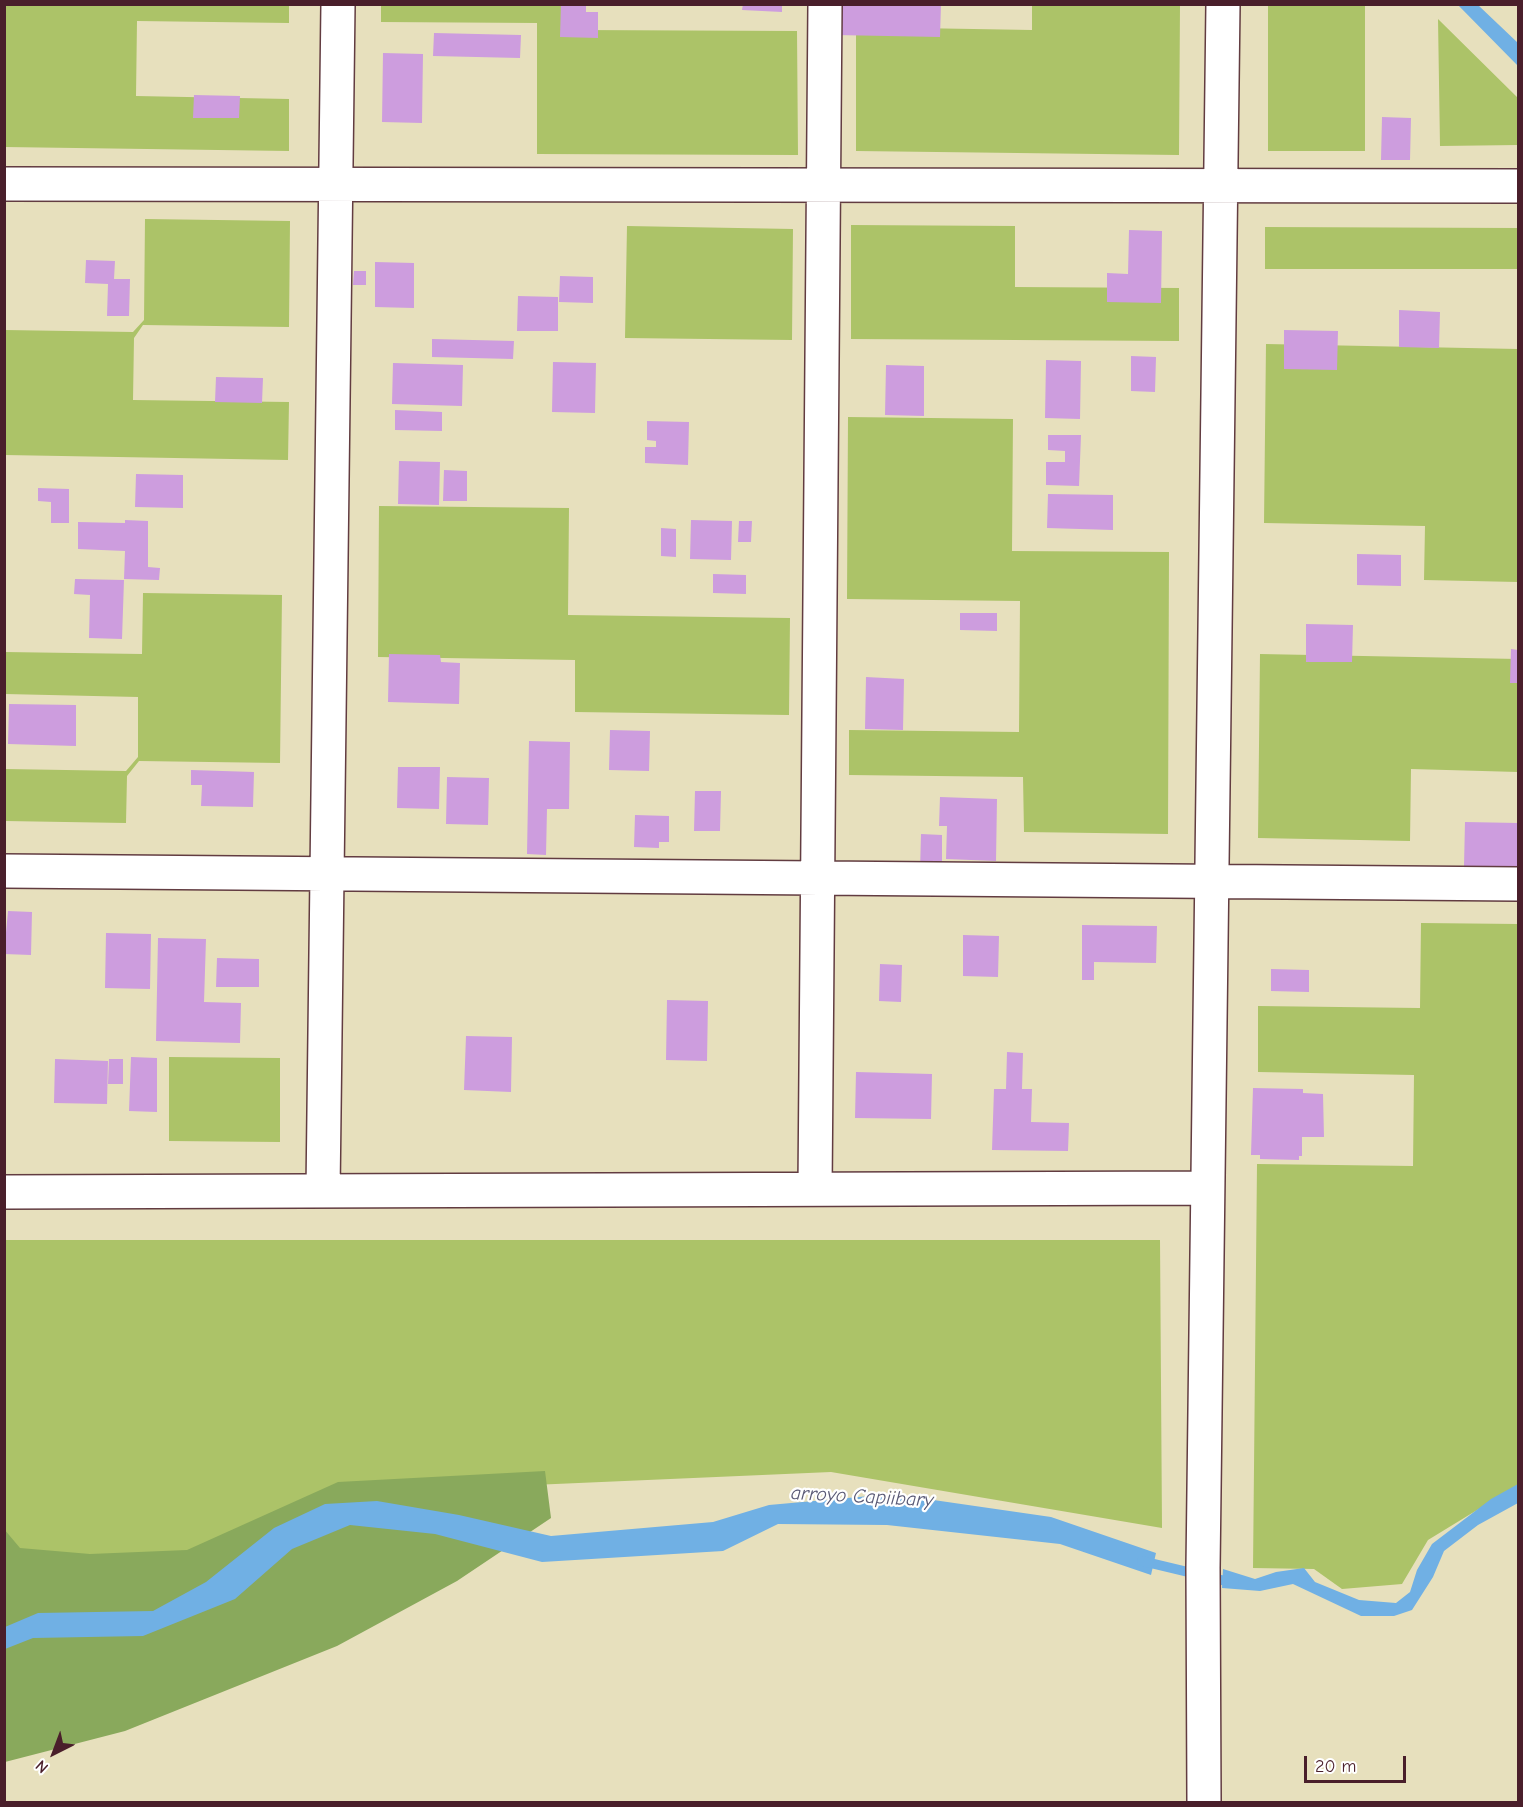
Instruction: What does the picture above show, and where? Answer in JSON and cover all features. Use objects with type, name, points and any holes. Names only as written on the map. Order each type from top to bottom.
[{"type":"street","points":[[323,1191],[338,4]]},
{"type":"street","points":[[814,1189],[825,4]]},
{"type":"street","points":[[1204,1803],[1203,1567],[1207,1188],[1223,4]]},
{"type":"street","points":[[4,184],[1518,186]]},
{"type":"street","points":[[4,871],[1518,884]]},
{"type":"street","points":[[4,1192],[1207,1188]]},
{"type":"green space","points":[[5,5],[289,5],[289,23],[137,21],[136,96],[289,99],[289,151],[5,147]]},
{"type":"green space","points":[[381,5],[576,5],[577,30],[797,31],[798,155],[537,154],[537,23],[381,22]]},
{"type":"green space","points":[[1032,5],[1180,5],[1179,155],[856,151],[856,27],[1032,30]]},
{"type":"green space","points":[[1268,5],[1365,5],[1365,151],[1268,151]]},
{"type":"green space","points":[[1438,19],[1518,98],[1518,145],[1440,146]]},
{"type":"green space","points":[[145,219],[290,221],[289,327],[143,325],[134,338],[133,400],[289,402],[288,460],[5,455],[5,330],[133,332],[144,320]]},
{"type":"green space","points":[[851,225],[1015,226],[1015,287],[1179,288],[1179,341],[851,339]]},
{"type":"green space","points":[[627,226],[793,229],[792,340],[625,338]]},
{"type":"green space","points":[[1265,227],[1518,228],[1518,269],[1265,269]]},
{"type":"green space","points":[[1266,344],[1518,349],[1518,582],[1424,580],[1425,526],[1264,523]]},
{"type":"green space","points":[[848,417],[1013,419],[1012,551],[1169,552],[1168,834],[1024,832],[1023,777],[849,775],[849,730],[1019,732],[1020,601],[847,599]]},
{"type":"green space","points":[[379,506],[569,508],[568,615],[790,618],[789,715],[575,712],[575,660],[378,657]]},
{"type":"green space","points":[[143,593],[282,595],[280,763],[139,761],[127,776],[126,823],[5,821],[5,769],[126,771],[138,757],[138,697],[5,694],[5,652],[142,654]]},
{"type":"green space","points":[[1260,654],[1518,659],[1518,772],[1411,769],[1410,841],[1258,838]]},
{"type":"green space","points":[[1421,923],[1518,924],[1518,1485],[1428,1540],[1402,1584],[1342,1589],[1314,1569],[1253,1568],[1257,1164],[1413,1166],[1414,1075],[1258,1072],[1258,1006],[1420,1008]]},
{"type":"green space","points":[[169,1057],[280,1058],[280,1142],[169,1141]]},
{"type":"green space","points":[[5,1240],[1160,1240],[1162,1528],[831,1472],[326,1494],[217,1557],[5,1613]]},
{"type":"green space","points":[[545,1471],[551,1518],[457,1581],[337,1646],[125,1731],[5,1762],[4,1529],[20,1548],[90,1554],[187,1550],[338,1482]]},
{"type":"water","points":[[1458,5],[1478,5],[1518,43],[1518,66]]},
{"type":"water","points":[[1518,1484],[1518,1503],[1478,1525],[1444,1551],[1433,1577],[1412,1610],[1394,1616],[1361,1616],[1293,1584],[1260,1591],[1222,1588],[1223,1569],[1255,1579],[1276,1572],[1304,1568],[1315,1582],[1359,1600],[1396,1603],[1410,1592],[1417,1570],[1432,1544],[1491,1499]]},
{"type":"water","points":[[892,1494],[1051,1517],[1156,1553],[1151,1575],[1060,1544],[887,1525],[778,1524],[723,1551],[542,1562],[435,1534],[350,1525],[292,1549],[235,1599],[143,1636],[33,1638],[5,1649],[5,1627],[38,1613],[153,1611],[206,1582],[274,1528],[325,1504],[377,1501],[459,1515],[551,1536],[713,1522],[769,1505]]},
{"type":"building","points":[[561,4],[586,4],[586,12],[598,12],[598,38],[560,37]]},
{"type":"building","points":[[743,4],[782,4],[782,12],[742,10]]},
{"type":"building","points":[[836,4],[941,4],[940,37],[835,35]]},
{"type":"building","points":[[434,33],[521,35],[520,58],[433,56]]},
{"type":"building","points":[[383,53],[423,54],[422,123],[382,122]]},
{"type":"building","points":[[194,95],[240,96],[239,118],[193,118]]},
{"type":"building","points":[[1382,117],[1411,118],[1410,160],[1381,160]]},
{"type":"building","points":[[1129,230],[1162,231],[1161,303],[1107,302],[1107,273],[1128,274]]},
{"type":"building","points":[[86,260],[115,261],[114,279],[130,279],[129,316],[107,316],[108,284],[85,283]]},
{"type":"building","points":[[375,262],[414,263],[414,308],[375,307]]},
{"type":"building","points":[[354,271],[366,271],[366,285],[353,285]]},
{"type":"building","points":[[560,276],[593,277],[593,303],[559,302]]},
{"type":"building","points":[[518,296],[558,297],[558,331],[517,331]]},
{"type":"building","points":[[1399,310],[1440,312],[1439,348],[1399,347]]},
{"type":"building","points":[[1284,330],[1338,331],[1337,370],[1284,369]]},
{"type":"building","points":[[432,339],[514,341],[513,359],[432,357]]},
{"type":"building","points":[[1131,356],[1156,357],[1155,392],[1131,391]]},
{"type":"building","points":[[1046,360],[1081,361],[1080,419],[1045,418]]},
{"type":"building","points":[[553,362],[596,363],[595,413],[552,412]]},
{"type":"building","points":[[393,363],[463,365],[462,406],[392,404]]},
{"type":"building","points":[[886,365],[924,366],[924,416],[885,415]]},
{"type":"building","points":[[216,377],[263,378],[262,403],[215,402]]},
{"type":"building","points":[[395,410],[442,412],[442,431],[395,430]]},
{"type":"building","points":[[647,421],[689,422],[688,465],[645,463],[645,447],[656,447],[656,441],[647,440]]},
{"type":"building","points":[[1048,435],[1081,435],[1079,486],[1046,485],[1046,462],[1065,462],[1065,451],[1048,450]]},
{"type":"building","points":[[399,461],[440,462],[439,505],[398,504]]},
{"type":"building","points":[[444,470],[467,471],[467,501],[443,501]]},
{"type":"building","points":[[136,474],[183,475],[183,508],[135,507]]},
{"type":"building","points":[[38,488],[69,489],[69,523],[51,523],[51,502],[38,501]]},
{"type":"building","points":[[1048,494],[1113,495],[1113,530],[1047,528]]},
{"type":"building","points":[[125,520],[148,521],[148,567],[160,568],[159,580],[124,579],[125,551],[78,549],[78,522],[125,523]]},
{"type":"building","points":[[691,520],[732,521],[731,560],[690,559]]},
{"type":"building","points":[[739,521],[752,521],[751,542],[738,542]]},
{"type":"building","points":[[661,528],[676,529],[676,557],[661,556]]},
{"type":"building","points":[[1357,554],[1401,555],[1401,586],[1357,585]]},
{"type":"building","points":[[713,574],[746,575],[746,594],[713,593]]},
{"type":"building","points":[[75,579],[124,580],[122,639],[89,638],[90,595],[74,594]]},
{"type":"building","points":[[960,613],[997,613],[997,631],[960,630]]},
{"type":"building","points":[[1306,624],[1353,625],[1352,662],[1306,662]]},
{"type":"building","points":[[1511,649],[1518,650],[1518,683],[1510,683]]},
{"type":"building","points":[[389,654],[440,655],[441,662],[460,663],[459,704],[388,702]]},
{"type":"building","points":[[866,677],[904,679],[903,730],[865,729]]},
{"type":"building","points":[[9,704],[76,705],[76,746],[8,744]]},
{"type":"building","points":[[610,730],[650,731],[649,771],[609,770]]},
{"type":"building","points":[[529,741],[570,742],[569,809],[547,809],[546,855],[527,854]]},
{"type":"building","points":[[398,767],[440,767],[439,809],[397,808]]},
{"type":"building","points":[[191,770],[254,772],[253,807],[201,806],[202,785],[191,785]]},
{"type":"building","points":[[447,777],[489,778],[488,825],[446,824]]},
{"type":"building","points":[[695,791],[721,791],[720,831],[694,831]]},
{"type":"building","points":[[940,797],[997,799],[996,861],[946,859],[947,826],[939,826]]},
{"type":"building","points":[[635,815],[669,816],[669,842],[659,842],[659,848],[634,847]]},
{"type":"building","points":[[1465,822],[1518,823],[1518,867],[1464,866]]},
{"type":"building","points":[[921,834],[942,835],[942,871],[920,871]]},
{"type":"building","points":[[8,911],[32,912],[31,955],[4,954]]},
{"type":"building","points":[[1082,925],[1157,926],[1156,963],[1094,962],[1094,980],[1082,980]]},
{"type":"building","points":[[106,933],[151,934],[150,989],[105,988]]},
{"type":"building","points":[[963,935],[999,936],[998,977],[963,976]]},
{"type":"building","points":[[158,938],[206,939],[204,1002],[241,1003],[240,1043],[156,1041]]},
{"type":"building","points":[[217,958],[259,959],[259,987],[216,987]]},
{"type":"building","points":[[880,964],[902,965],[901,1002],[879,1001]]},
{"type":"building","points":[[1271,969],[1309,970],[1309,992],[1271,991]]},
{"type":"building","points":[[667,1000],[708,1001],[707,1061],[666,1060]]},
{"type":"building","points":[[466,1036],[512,1037],[511,1092],[464,1090]]},
{"type":"building","points":[[1007,1052],[1023,1053],[1022,1089],[1032,1089],[1031,1122],[1069,1123],[1068,1151],[992,1150],[994,1089],[1006,1089]]},
{"type":"building","points":[[131,1057],[157,1058],[157,1112],[129,1111]]},
{"type":"building","points":[[55,1059],[108,1061],[107,1104],[54,1103]]},
{"type":"building","points":[[109,1059],[123,1059],[123,1084],[108,1084]]},
{"type":"building","points":[[856,1072],[932,1074],[931,1119],[855,1118]]},
{"type":"building","points":[[1253,1088],[1303,1089],[1303,1093],[1323,1094],[1324,1137],[1302,1137],[1302,1156],[1299,1156],[1299,1160],[1260,1159],[1260,1155],[1251,1155]]},
{"type":"waterway","name":"arroyo Capiibary","points":[[1142,1561],[1234,1583]]}]
